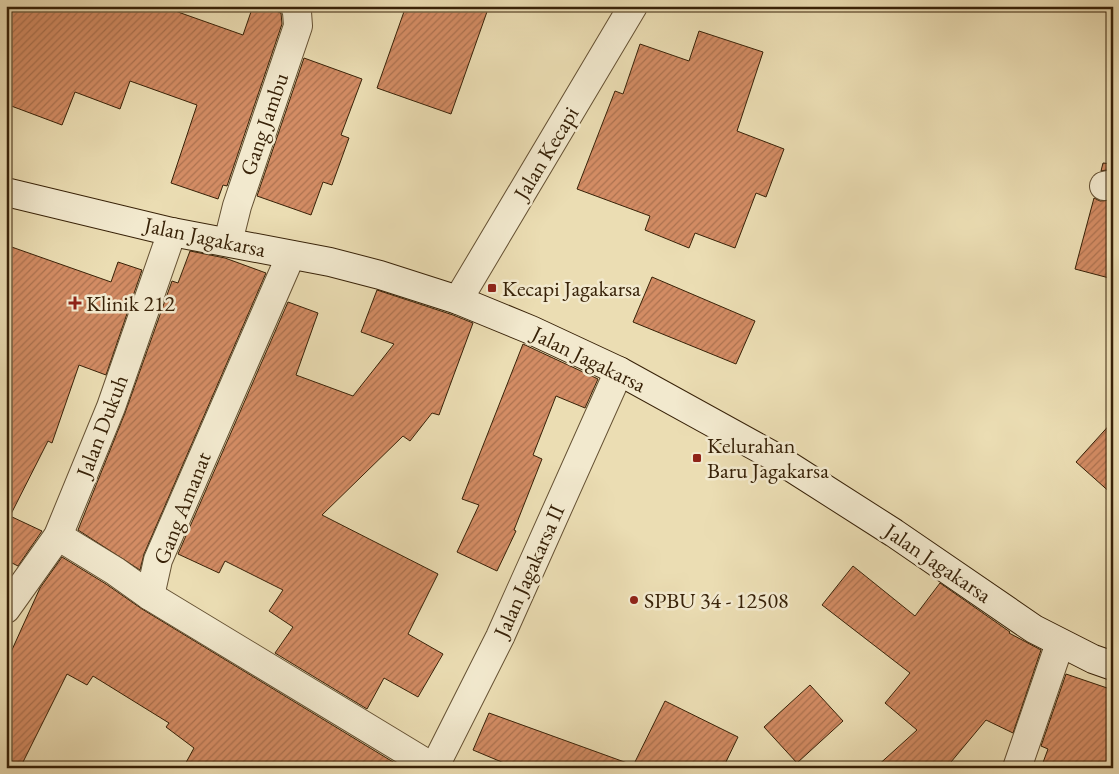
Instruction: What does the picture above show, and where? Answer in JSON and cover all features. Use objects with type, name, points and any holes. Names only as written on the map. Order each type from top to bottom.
[{"type":"street","name":"Gang Jambu","points":[[228,242],[237,206],[298,26],[295,6]]},
{"type":"street","name":"Jalan Kecapi","points":[[458,300],[634,6]]},
{"type":"street","name":"Jalan Jagakarsa","points":[[6,192],[172,232],[330,262],[380,275],[458,300],[531,330],[619,371],[775,457],[894,533],[1034,629],[1060,643],[1113,666]]},
{"type":"street","name":"Jalan Dukuh","points":[[6,608],[58,536],[111,406],[172,232]]},
{"type":"street","name":"Gang Amanat","points":[[150,596],[158,560],[291,255]]},
{"type":"street","name":"Jalan Jagakarsa II","points":[[434,768],[500,637],[619,371]]},
{"type":"street","points":[[58,536],[115,571],[150,596],[434,768]]},
{"type":"street","points":[[1017,768],[1060,643]]},
{"type":"building","points":[[6,6],[161,6],[243,35],[253,6],[263,6],[281,13],[282,24],[227,186],[223,185],[218,199],[171,183],[197,105],[130,81],[120,109],[75,92],[62,125],[6,104]]},
{"type":"building","points":[[406,6],[489,6],[451,114],[377,88]]},
{"type":"building","points":[[699,31],[763,52],[737,131],[784,149],[766,197],[756,193],[735,248],[695,233],[689,248],[645,230],[650,216],[577,189],[615,91],[623,94],[640,44],[689,61]]},
{"type":"building","points":[[304,58],[362,79],[341,135],[349,138],[332,185],[323,182],[311,215],[257,196]]},
{"type":"building","points":[[1103,163],[1113,164],[1113,169],[1101,171]]},
{"type":"building","points":[[1094,198],[1100,201],[1113,200],[1113,279],[1075,269]]},
{"type":"building","name":"Klinik 212","points":[[6,245],[111,282],[118,262],[142,270],[106,375],[79,365],[52,443],[48,441],[10,516],[42,531],[18,566],[6,560]]},
{"type":"building","points":[[190,251],[225,258],[266,273],[144,554],[140,570],[78,530],[125,413],[172,281],[178,283]]},
{"type":"building","points":[[652,277],[755,321],[736,364],[633,322]]},
{"type":"building","points":[[377,290],[473,323],[439,415],[432,413],[410,441],[403,436],[322,515],[438,574],[408,634],[443,654],[418,697],[384,678],[367,709],[275,653],[293,627],[269,611],[283,590],[225,561],[219,573],[178,554],[288,302],[318,313],[296,375],[353,396],[394,344],[361,332]]},
{"type":"building","points":[[523,344],[598,379],[585,408],[556,396],[533,455],[542,459],[514,530],[516,531],[497,571],[457,552],[479,505],[462,499]]},
{"type":"building","points":[[1113,421],[1113,495],[1076,462]]},
{"type":"building","points":[[62,557],[142,609],[403,768],[183,768],[194,748],[166,727],[169,723],[93,676],[87,685],[67,674],[20,768],[6,768],[6,663],[40,588]]},
{"type":"building","points":[[853,566],[915,616],[940,583],[1009,633],[1041,650],[1013,733],[986,720],[946,768],[875,768],[917,730],[885,703],[910,673],[822,605]]},
{"type":"building","points":[[1066,674],[1113,690],[1113,768],[1041,768],[1048,749],[1041,746]]},
{"type":"building","points":[[810,685],[843,721],[797,763],[764,727]]},
{"type":"building","points":[[665,701],[738,737],[723,768],[632,768]]},
{"type":"building","points":[[489,713],[630,764],[630,768],[516,768],[473,750]]},
{"type":"place","name":"Kecapi Jagakarsa","points":[[492,288]]},
{"type":"place","name":"Klinik 212","points":[[75,303]]},
{"type":"place","name":"Kelurahan Baru Jagakarsa","points":[[697,458]]},
{"type":"place","name":"SPBU 34 - 12508","points":[[634,600]]}]
